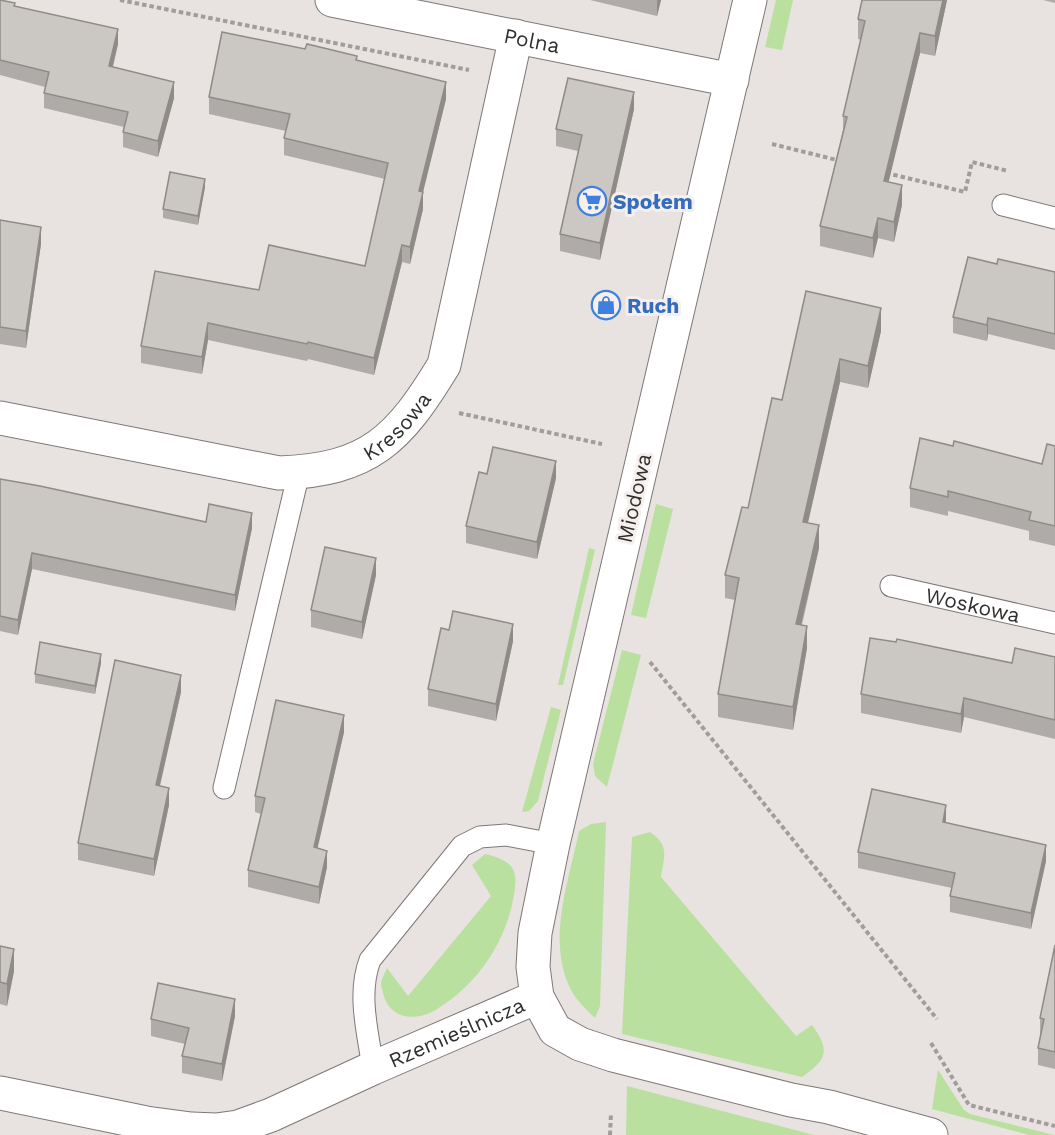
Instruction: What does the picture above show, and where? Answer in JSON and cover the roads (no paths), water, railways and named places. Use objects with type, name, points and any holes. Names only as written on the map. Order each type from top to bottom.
[{"type":"street","name":"Polna","points":[[332,0],[732,80]]},
{"type":"street","name":"Miodowa","points":[[537,998],[533,967],[535,933],[553,844],[750,0]]},
{"type":"street","name":"Kresowa","points":[[0,418],[279,473],[341,465],[365,455],[388,439],[420,405],[444,365],[516,36]]},
{"type":"street","name":"Rzemieślnicza","points":[[0,1094],[146,1123],[191,1129],[237,1131],[373,1068],[537,998],[555,1030],[580,1044],[613,1055],[792,1100],[829,1107],[931,1135]]},
{"type":"lane","points":[[1003,205],[1055,218]]},
{"type":"lane","points":[[225,788],[299,472]]},
{"type":"lane","name":"Woskowa","points":[[891,586],[1055,623]]},
{"type":"lane","points":[[373,1068],[363,993],[365,974],[370,960],[462,846],[480,837],[506,835],[553,844]]},
{"type":"place","name":"Społem","points":[[592,201]]},
{"type":"place","name":"Ruch","points":[[606,305]]}]
